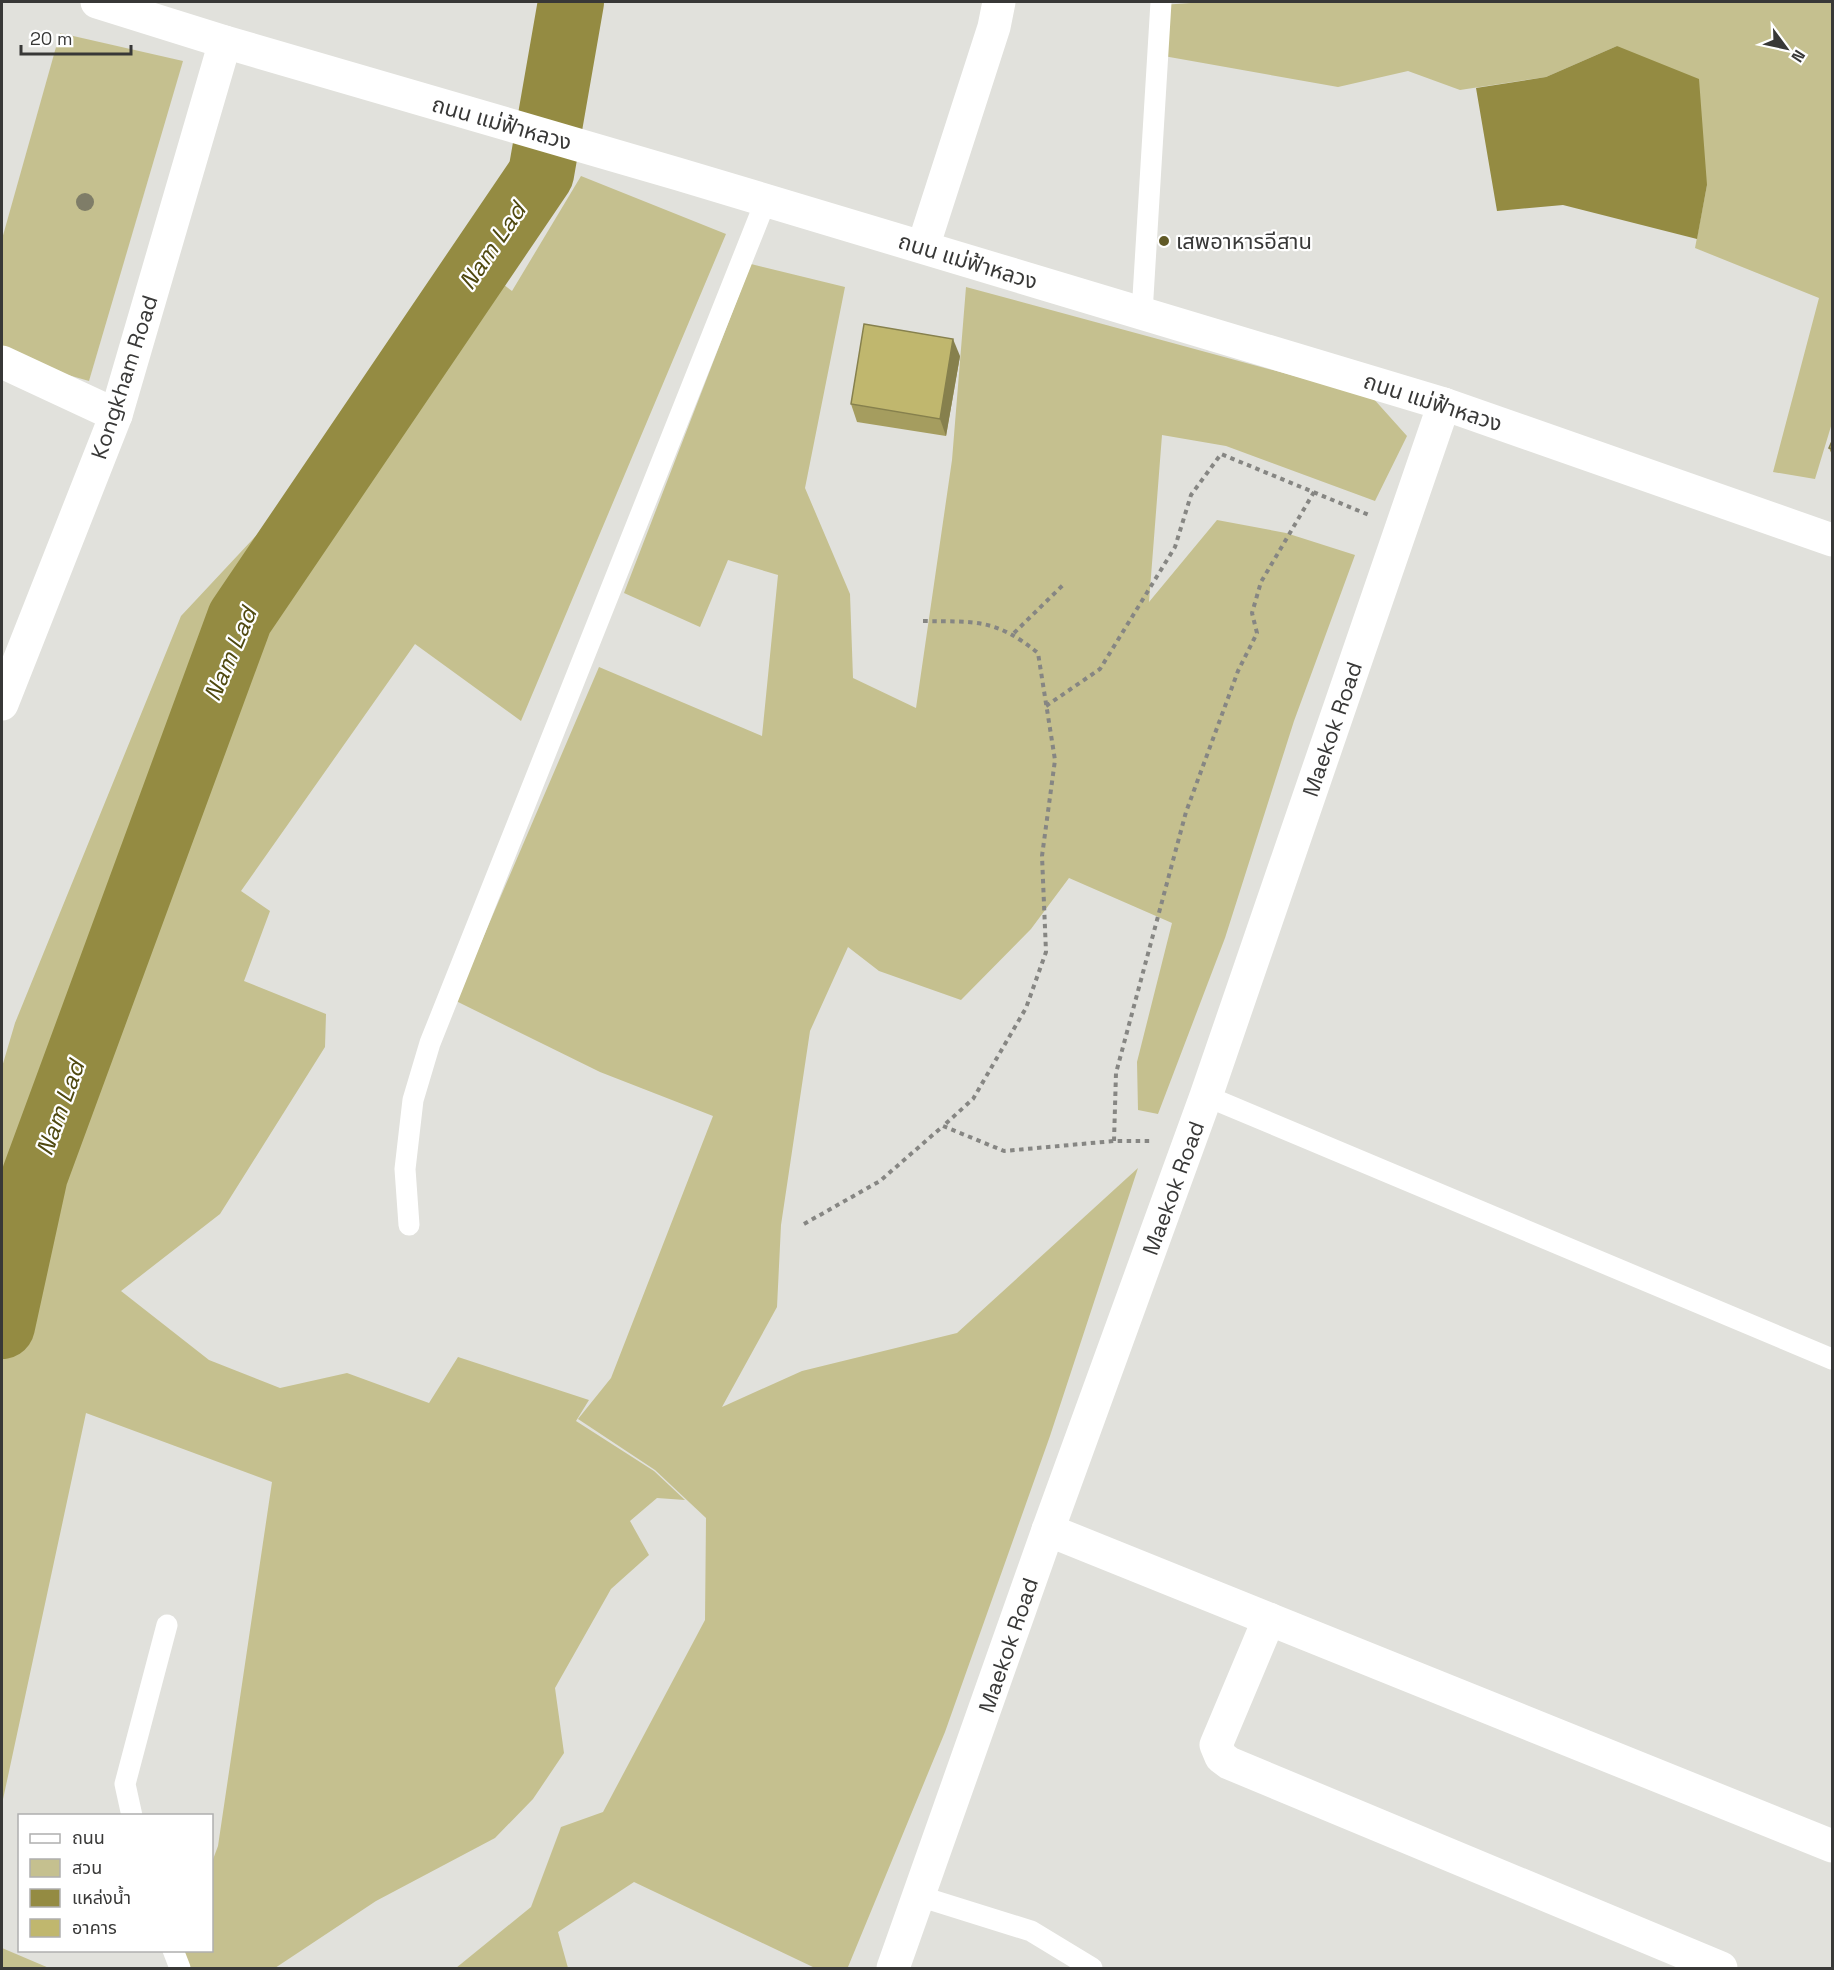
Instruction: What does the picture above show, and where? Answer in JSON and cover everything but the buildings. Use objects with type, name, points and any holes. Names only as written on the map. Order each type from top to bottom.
[{"type":"street","name":"ถนน แม่ฟ้าหลวง","points":[[97,2],[170,12],[225,42],[766,200],[1444,404],[1833,540]]},
{"type":"street","points":[[923,247],[994,27],[999,2]]},
{"type":"street","name":"Kongkham Road","points":[[2,704],[116,415],[225,42]]},
{"type":"street","points":[[2,362],[116,415]]},
{"type":"street","name":"Maekok Road","points":[[893,1968],[1048,1530],[1206,1096],[1444,404]]},
{"type":"street","points":[[1048,1530],[1833,1846]]},
{"type":"street","points":[[1269,1619],[1216,1744],[1221,1757],[1229,1763],[1721,1968]]},
{"type":"lane","points":[[1142,313],[1161,2]]},
{"type":"lane","points":[[409,1224],[405,1169],[413,1100],[430,1044],[766,200]]},
{"type":"lane","points":[[1206,1096],[1833,1359]]},
{"type":"lane","points":[[132,1814],[125,1784],[167,1625]]},
{"type":"lane","points":[[919,1896],[1031,1932],[1092,1968]]},
{"type":"lane","points":[[174,1952],[180,1968]]},
{"type":"path","points":[[1046,706],[1100,669],[1175,547],[1191,495],[1221,454],[1402,526]]},
{"type":"path","points":[[1113,1141],[1116,1073],[1186,812],[1238,671],[1257,633],[1252,614],[1261,582],[1314,492]]},
{"type":"path","points":[[1014,633],[1063,585]]},
{"type":"path","points":[[804,1224],[880,1181],[973,1099],[1026,1008],[1046,952],[1042,856],[1055,760],[1038,653],[1014,633],[981,622],[923,621]]},
{"type":"path","points":[[943,1126],[1004,1151],[1113,1141],[1189,1142]]},
{"type":"green space","points":[[1206,2],[1832,2],[1832,423],[1815,479],[1773,472],[1819,298],[1695,248],[1707,185],[1617,46],[1546,77],[1460,90],[1408,71],[1338,87],[1158,55],[1161,5]]},
{"type":"green space","points":[[60,33],[183,61],[89,381],[2,356],[2,239]]},
{"type":"green space","points":[[581,176],[726,234],[521,721],[415,644],[241,891],[270,911],[244,981],[326,1014],[325,1047],[220,1214],[121,1291],[209,1360],[280,1388],[347,1373],[429,1403],[458,1357],[589,1400],[576,1421],[654,1471],[685,1500],[657,1498],[630,1521],[649,1555],[611,1589],[555,1688],[564,1753],[533,1799],[495,1838],[376,1901],[275,1968],[180,1968],[176,1952],[213,1952],[213,1859],[218,1846],[272,1482],[86,1413],[2,1804],[2,1067],[15,1023],[181,616],[338,448],[463,253],[512,291]]},
{"type":"green space","points":[[751,264],[845,287],[805,488],[850,594],[853,678],[916,708],[952,460],[966,287],[1372,397],[1407,436],[1375,501],[1226,446],[1162,435],[1149,602],[1217,520],[1286,533],[1355,555],[1294,721],[1225,938],[1158,1114],[1138,1110],[1137,1062],[1172,923],[1069,878],[1031,929],[961,1000],[879,971],[848,947],[810,1031],[781,1225],[777,1307],[722,1407],[802,1371],[957,1333],[1138,1168],[1050,1436],[945,1732],[848,1967],[815,1968],[634,1882],[558,1932],[568,1968],[456,1968],[531,1907],[561,1827],[603,1812],[705,1620],[706,1518],[655,1470],[578,1419],[611,1378],[713,1116],[600,1072],[456,1001],[599,667],[762,736],[778,575],[728,560],[700,627],[624,593]]},
{"type":"green space","points":[[2,1948],[49,1968],[2,1968]]},
{"type":"water","points":[[1617,46],[1699,79],[1707,185],[1697,239],[1563,205],[1497,211],[1476,88],[1546,77]]},
{"type":"waterway","name":"Nam Lad","points":[[2,1326],[35,1175],[240,618],[541,174],[571,2]]},
{"type":"place","name":"เสพอาหารอีสาน","points":[[1164,241]]}]
